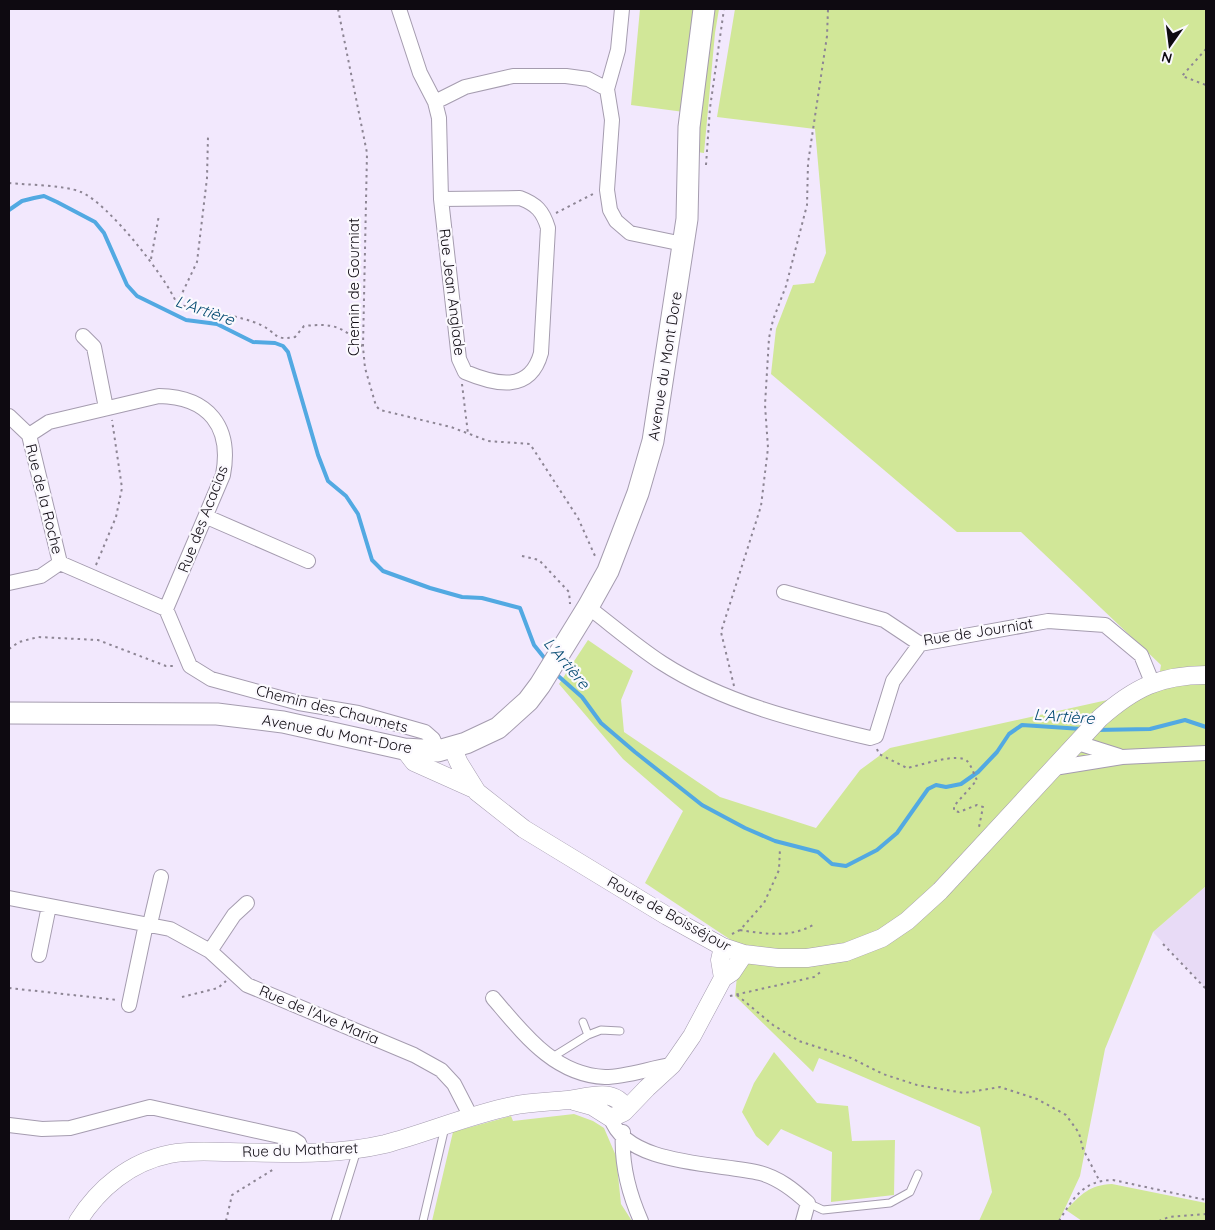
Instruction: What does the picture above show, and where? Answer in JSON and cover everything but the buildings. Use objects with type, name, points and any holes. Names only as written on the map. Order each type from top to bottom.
[{"type":"main road","name":"Avenue du Mont Dore","points":[[608,571],[638,493],[654,441],[687,218],[688,127],[704,9]]},
{"type":"main road","name":"Avenue du Mont-Dore","points":[[9,713],[217,714],[309,727],[404,750],[452,747],[498,728],[528,701],[562,651],[579,606],[608,571]]},
{"type":"street","name":"Rue Jean Anglade","points":[[399,9],[420,73],[435,102],[439,118],[441,198],[458,350],[465,372],[480,378],[508,383],[519,382],[529,376],[537,366],[540,353],[548,228],[545,216]]},
{"type":"street","points":[[622,9],[618,50],[607,89],[612,120],[607,190],[610,210],[616,221],[630,233],[683,244]]},
{"type":"street","points":[[435,102],[465,86],[512,76],[566,76],[588,79],[607,89]]},
{"type":"street","points":[[441,198],[520,198],[532,203],[545,216]]},
{"type":"street","points":[[83,336],[94,347],[108,408]]},
{"type":"street","name":"Rue des Acacias","points":[[28,435],[49,422],[159,396],[176,396],[206,410],[217,422],[225,440],[226,459],[223,476],[166,609]]},
{"type":"street","name":"Rue de la Roche","points":[[9,416],[28,435],[60,563],[166,609]]},
{"type":"street","points":[[207,517],[308,561]]},
{"type":"street","points":[[9,583],[41,576],[60,563]]},
{"type":"street","name":"Rue de Journiat","points":[[784,592],[884,620],[920,644],[1048,621],[1105,625],[1141,655],[1152,682]]},
{"type":"street","points":[[579,606],[662,663],[718,692],[772,713],[820,726],[873,737],[876,736],[880,728],[893,681],[920,644]]},
{"type":"street","points":[[166,609],[190,666]]},
{"type":"street","name":"Chemin des Chaumets","points":[[190,666],[211,679],[298,703],[358,713],[425,732],[452,747]]},
{"type":"street","name":"Route de Boisséjour","points":[[404,750],[414,762],[468,780],[524,829],[667,916],[723,947],[744,954],[778,958],[832,955],[846,952],[882,938],[907,921],[940,891],[1100,718],[1122,699],[1152,682],[1181,675],[1206,675]]},
{"type":"street","points":[[1078,743],[1122,757]]},
{"type":"street","points":[[446,774],[452,747]]},
{"type":"street","points":[[452,747],[470,765],[468,780]]},
{"type":"street","points":[[1054,768],[1122,757],[1206,753]]},
{"type":"street","points":[[129,1003],[161,877]]},
{"type":"street","name":"Rue de l'Ave Maria","points":[[9,898],[170,929],[210,950],[233,974],[247,985],[414,1055],[441,1070],[454,1084],[471,1117]]},
{"type":"street","points":[[210,950],[234,915],[247,903]]},
{"type":"street","points":[[39,955],[49,906]]},
{"type":"street","points":[[723,947],[720,960],[723,978]]},
{"type":"street","name":"Rue du Matharet","points":[[571,1100],[616,1113],[646,1088],[672,1065],[692,1036],[723,978],[732,972],[744,954]]},
{"type":"street","points":[[493,998],[531,1042],[551,1058],[576,1070],[604,1077],[672,1065]]},
{"type":"street","name":"Rue du Matharet","points":[[78,1221],[99,1192],[113,1180],[150,1160],[170,1154],[192,1152],[294,1153],[357,1150],[513,1106],[571,1100],[582,1096],[613,1097],[646,1088]]},
{"type":"street","points":[[613,1097],[618,1099],[616,1113],[622,1138],[630,1192],[641,1221]]},
{"type":"street","points":[[9,1125],[42,1129],[70,1128],[150,1108],[293,1138],[299,1143],[294,1153]]},
{"type":"street","points":[[622,1138],[645,1149],[689,1163],[761,1173],[791,1187],[808,1203],[803,1221]]},
{"type":"lane","points":[[583,1022],[588,1035]]},
{"type":"lane","points":[[551,1058],[588,1035],[601,1030],[620,1031]]},
{"type":"lane","points":[[423,1221],[445,1126]]},
{"type":"lane","points":[[335,1221],[357,1150]]},
{"type":"lane","points":[[808,1203],[823,1210],[890,1203],[910,1192],[918,1174]]},
{"type":"path","name":"Chemin de Gourniat","points":[[338,9],[367,153],[363,347],[365,368],[376,406],[380,410],[451,426],[488,441],[525,442],[535,449],[578,518],[597,562],[608,571]]},
{"type":"path","points":[[705,169],[710,108],[724,9]]},
{"type":"path","points":[[738,700],[721,632],[761,506],[768,448],[765,405],[769,338],[773,320],[786,286],[807,204],[808,164],[827,36],[828,9]]},
{"type":"path","points":[[1206,50],[1182,76],[1206,85]]},
{"type":"path","points":[[177,304],[197,262],[206,178],[208,136]]},
{"type":"path","points":[[9,183],[46,186],[81,192],[107,212],[151,259],[177,304]]},
{"type":"path","points":[[545,216],[552,215],[593,194],[594,185]]},
{"type":"path","points":[[151,259],[159,215]]},
{"type":"path","points":[[177,304],[254,322],[270,330],[274,337],[283,340],[295,337],[304,326],[335,326],[350,333],[363,347]]},
{"type":"path","points":[[465,372],[462,383],[468,434]]},
{"type":"path","points":[[91,576],[116,516],[122,488],[108,408]]},
{"type":"path","points":[[522,556],[539,560],[569,592],[579,606]]},
{"type":"path","points":[[9,649],[19,642],[38,637],[54,636],[71,640],[98,640],[166,666],[190,666]]},
{"type":"path","points":[[873,737],[879,754],[906,768],[950,758],[962,758],[968,762],[977,780],[954,806],[954,810],[959,812],[977,805],[983,807],[978,830]]},
{"type":"path","points":[[780,848],[779,870],[764,903],[740,930],[779,935],[802,931],[813,925]]},
{"type":"path","points":[[1163,944],[1206,989]]},
{"type":"path","points":[[711,998],[736,995],[814,976],[833,963],[832,955]]},
{"type":"path","points":[[182,998],[218,988],[233,974]]},
{"type":"path","points":[[9,988],[129,1003]]},
{"type":"path","points":[[736,995],[773,1025],[799,1041],[851,1058],[883,1074],[917,1084],[964,1093],[1000,1087],[1037,1098],[1066,1114],[1080,1132],[1083,1149],[1099,1180]]},
{"type":"path","points":[[226,1221],[232,1195],[269,1173],[294,1153]]},
{"type":"path","points":[[1058,1221],[1084,1187],[1099,1180],[1114,1180],[1206,1200]]},
{"type":"path","points":[[1159,1221],[1169,1217],[1206,1214]]},
{"type":"shaded area","points":[[1206,886],[1206,988],[1153,932]]},
{"type":"green space","points":[[640,9],[698,9],[684,112],[631,105]]},
{"type":"green space","points":[[712,9],[719,9],[704,153],[697,152]]},
{"type":"green space","points":[[735,9],[1206,9],[1206,886],[1153,932],[1105,1049],[1080,1176],[1059,1221],[979,1221],[992,1192],[980,1127],[819,1058],[813,1072],[735,996],[740,946],[645,883],[683,811],[623,759],[559,684],[588,640],[633,671],[621,700],[624,732],[720,797],[816,828],[860,770],[890,748],[1157,689],[1161,665],[1021,532],[957,532],[771,374],[776,329],[793,285],[814,283],[826,253],[815,129],[717,117]]},
{"type":"green space","points":[[774,1052],[817,1103],[848,1106],[852,1141],[895,1140],[894,1195],[831,1202],[832,1152],[781,1129],[768,1146],[756,1136],[742,1112],[754,1083]]},
{"type":"green space","points":[[574,1114],[593,1121],[604,1128],[616,1156],[621,1204],[632,1221],[432,1221],[453,1132],[511,1116],[513,1121]]},
{"type":"green space","points":[[1112,1184],[1206,1203],[1206,1221],[1082,1221],[1066,1210],[1086,1191],[1097,1186]]},
{"type":"waterway","name":"L'Artière","points":[[9,210],[22,201],[44,196],[57,202],[95,222],[104,233],[127,285],[137,296],[186,320],[217,324],[253,342],[275,343],[283,346],[288,352],[318,455],[328,481],[346,496],[358,514],[372,560],[383,571],[430,588],[462,597],[482,598],[520,608],[534,645],[546,660]]},
{"type":"waterway","name":"L'Artière","points":[[556,674],[582,697],[601,723],[702,805],[745,828],[775,841],[818,852],[832,864],[846,866],[877,850],[897,833],[928,789],[936,785],[946,787],[961,784],[978,772],[997,752],[1009,734],[1022,725],[1082,729]]},
{"type":"waterway","name":"L'Artière","points":[[1096,730],[1150,729],[1185,720],[1206,727]]}]
